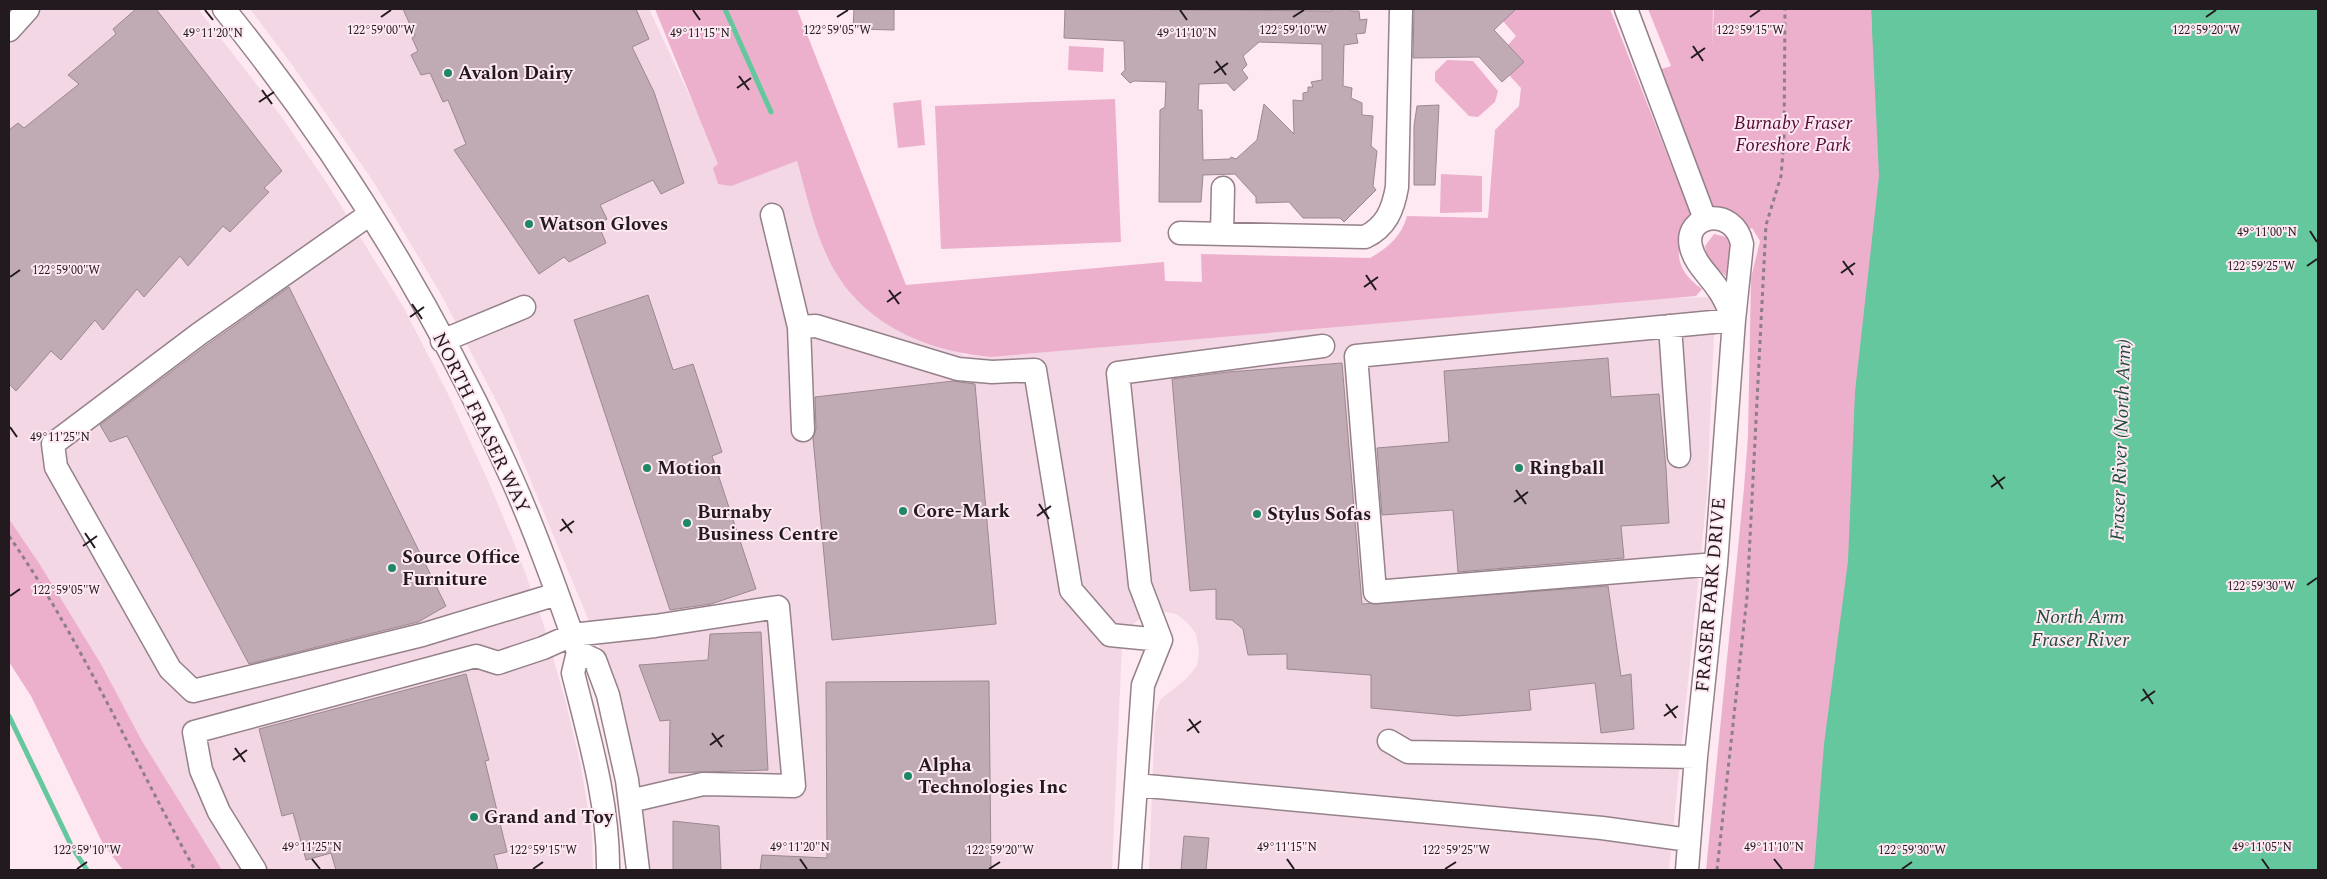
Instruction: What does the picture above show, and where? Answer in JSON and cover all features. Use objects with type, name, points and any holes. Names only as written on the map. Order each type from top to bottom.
[{"type":"street","points":[[9,30],[28,9]]},
{"type":"street","name":"NORTH FRASER WAY","points":[[224,9],[275,74],[370,214],[442,341],[512,480],[558,594],[575,644],[573,672],[602,805],[608,850],[608,870]]},
{"type":"street","points":[[1180,233],[1365,238],[1379,231],[1394,205],[1397,187],[1401,9]]},
{"type":"street","points":[[1626,9],[1705,220]]},
{"type":"street","points":[[1222,234],[1223,188]]},
{"type":"street","points":[[370,214],[199,334],[53,444],[56,467],[170,669],[193,691],[422,635],[558,594]]},
{"type":"street","points":[[772,215],[799,326],[803,430]]},
{"type":"street","name":"FRASER PARK DRIVE","points":[[1687,870],[1696,756],[1716,564],[1734,320],[1742,244],[1740,235],[1730,222],[1714,218],[1705,220],[1692,230],[1689,238],[1694,258],[1720,291],[1734,320]]},
{"type":"street","points":[[442,341],[524,307]]},
{"type":"street","points":[[1716,564],[1375,592],[1356,356],[1734,320]]},
{"type":"street","points":[[799,326],[816,326],[958,369],[992,372],[1035,370],[1071,590],[1110,634],[1161,640]]},
{"type":"street","points":[[1670,326],[1679,456]]},
{"type":"street","points":[[1130,870],[1143,685],[1161,640],[1140,585],[1118,373],[1323,346]]},
{"type":"street","points":[[255,870],[219,812],[201,770],[194,732],[476,656],[498,662],[543,648],[575,644],[655,626],[778,607],[794,786],[703,784],[630,800]]},
{"type":"street","points":[[575,644],[595,660],[604,686],[627,780],[638,870]]},
{"type":"street","points":[[1389,741],[1408,752],[1696,756]]},
{"type":"street","points":[[1136,785],[1602,828],[1690,840]]},
{"type":"path","points":[[1717,870],[1747,597],[1766,225],[1781,176],[1784,141],[1785,9]]},
{"type":"path","points":[[9,536],[74,640],[194,870]]},
{"type":"shaded area","points":[[9,9],[198,9],[281,116],[328,185],[404,308],[450,398],[489,483],[519,555],[545,629],[566,703],[581,766],[592,835],[593,870],[222,870],[219,867],[142,741],[101,664],[39,563],[9,519]]},
{"type":"shaded area","points":[[250,9],[649,9],[731,185],[797,161],[827,256],[840,280],[853,296],[877,318],[964,355],[991,357],[1666,298],[1712,297],[1715,310],[1707,494],[1669,870],[1149,870],[1155,714],[1161,699],[1186,679],[1197,666],[1199,652],[1196,634],[1187,622],[1176,614],[1161,611],[1146,614],[1133,624],[1122,644],[1112,870],[647,870],[645,833],[633,752],[610,672],[504,416],[442,296],[373,181],[290,62]]},
{"type":"green space","points":[[655,9],[797,9],[906,285],[1164,262],[1165,281],[1202,282],[1201,254],[1370,258],[1383,250],[1398,236],[1407,216],[1488,218],[1495,130],[1519,106],[1521,88],[1509,75],[1524,62],[1508,45],[1516,36],[1503,21],[1516,9],[1610,9],[1692,218],[1681,238],[1679,256],[1681,265],[1686,273],[1702,289],[1696,296],[991,357],[941,348],[917,340],[894,329],[855,298],[840,279],[827,256],[818,233],[797,161],[731,186],[718,184],[713,168],[718,164]]},
{"type":"green space","name":"Burnaby Fraser Foreshore Park","points":[[1648,9],[1713,9],[1712,46],[1714,9],[1871,9],[1872,31],[1896,60],[1848,870],[1706,870],[1748,436],[1751,278],[1760,241],[1752,228],[1750,229],[1739,220],[1718,210],[1709,203],[1658,70],[1671,66]]},
{"type":"green space","points":[[1069,46],[1104,48],[1103,72],[1068,70]]},
{"type":"green space","points":[[1447,60],[1473,61],[1498,91],[1495,102],[1478,117],[1469,116],[1435,81],[1435,72]]},
{"type":"green space","points":[[1115,99],[1121,242],[941,249],[935,106]]},
{"type":"green space","points":[[921,100],[925,145],[898,148],[893,103]]},
{"type":"green space","points":[[1441,174],[1482,176],[1482,212],[1440,213]]},
{"type":"green space","points":[[1714,234],[1730,238],[1730,271],[1726,276],[1712,263],[1707,255],[1705,246]]},
{"type":"green space","points":[[9,519],[39,563],[101,664],[142,741],[222,870],[123,870],[103,844],[31,696],[9,662]]},
{"type":"water","name":"North Arm Fraser River","points":[[1871,9],[2318,9],[2318,870],[1814,870],[1824,744],[1848,561],[1855,392],[1879,176]]},
{"type":"building","points":[[136,9],[156,9],[282,171],[264,188],[269,192],[230,232],[223,226],[188,266],[180,256],[144,297],[137,289],[103,330],[95,320],[61,360],[51,351],[16,391],[9,384],[9,130],[18,123],[24,128],[79,84],[68,75],[116,34],[113,29]]},
{"type":"building","points":[[403,9],[636,9],[649,39],[632,47],[654,92],[684,183],[661,194],[653,180],[600,205],[607,219],[598,224],[606,243],[569,262],[564,257],[539,274],[454,150],[466,144],[448,100],[443,102],[430,73],[421,75],[411,55],[418,51],[412,38],[415,36]]},
{"type":"building","points":[[854,9],[894,9],[894,30],[853,29]]},
{"type":"building","points":[[1065,9],[1332,11],[1332,9],[1350,9],[1350,11],[1359,11],[1360,20],[1367,19],[1365,33],[1356,34],[1358,43],[1344,45],[1343,86],[1352,88],[1351,98],[1362,103],[1362,115],[1373,116],[1371,146],[1377,151],[1373,186],[1376,190],[1344,222],[1340,218],[1303,218],[1289,202],[1256,203],[1256,197],[1235,174],[1203,175],[1201,202],[1159,202],[1160,110],[1165,107],[1166,82],[1134,81],[1130,83],[1121,74],[1125,70],[1124,41],[1064,38]],"holes":[[[1259,42],[1322,44],[1322,80],[1311,82],[1313,87],[1308,87],[1308,92],[1303,93],[1303,101],[1293,100],[1294,134],[1264,104],[1257,140],[1236,159],[1231,157],[1230,159],[1203,160],[1202,110],[1198,110],[1199,84],[1227,83],[1234,91],[1248,78],[1242,70],[1247,65],[1243,56]]]},
{"type":"building","points":[[1414,9],[1516,9],[1494,30],[1524,62],[1502,82],[1479,57],[1413,58]]},
{"type":"building","points":[[1439,105],[1435,185],[1414,185],[1414,126],[1417,106]]},
{"type":"building","points":[[289,287],[446,606],[418,622],[249,664],[127,436],[110,442],[100,425],[207,345]]},
{"type":"building","name":"Burnaby Business Centre","points":[[648,295],[673,370],[693,364],[722,452],[712,456],[756,589],[711,604],[670,610],[574,320]]},
{"type":"building","name":"Ringball","points":[[1608,358],[1611,397],[1659,394],[1666,468],[1669,523],[1621,526],[1624,558],[1458,572],[1453,510],[1382,515],[1377,448],[1449,442],[1444,371]]},
{"type":"building","points":[[1342,363],[1362,604],[1608,586],[1621,676],[1631,674],[1634,729],[1601,733],[1595,683],[1529,690],[1531,710],[1457,716],[1371,708],[1371,675],[1287,669],[1287,654],[1248,655],[1243,629],[1232,620],[1216,619],[1216,589],[1190,591],[1172,379],[1228,372]]},
{"type":"building","name":"Core-Mark","points":[[953,381],[975,384],[996,624],[832,640],[813,438],[816,429],[815,397]]},
{"type":"building","points":[[761,632],[768,770],[669,773],[670,720],[660,721],[639,665],[708,660],[710,634]]},
{"type":"building","points":[[466,674],[489,760],[485,761],[507,852],[494,855],[498,870],[336,870],[331,853],[306,860],[293,813],[282,816],[259,729]]},
{"type":"building","name":"Alpha Technologies Inc","points":[[989,681],[991,870],[760,870],[762,855],[827,858],[826,682]]},
{"type":"building","points":[[673,821],[719,826],[721,870],[673,870]]},
{"type":"building","points":[[1184,836],[1209,838],[1206,870],[1181,870]]},
{"type":"waterway","points":[[725,9],[771,112]]},
{"type":"waterway","points":[[9,716],[72,847],[87,870]]},
{"type":"place","name":"Avalon Dairy","points":[[448,73]]},
{"type":"place","name":"Watson Gloves","points":[[529,224]]},
{"type":"place","name":"Motion","points":[[647,468]]},
{"type":"place","name":"Ringball","points":[[1519,468]]},
{"type":"place","name":"Core-Mark","points":[[903,511]]},
{"type":"place","name":"Stylus Sofas","points":[[1257,514]]},
{"type":"place","name":"Burnaby Business Centre","points":[[687,523]]},
{"type":"place","name":"Source Office Furniture","points":[[392,568]]},
{"type":"place","name":"Alpha Technologies Inc","points":[[908,776]]},
{"type":"place","name":"Grand and Toy","points":[[474,817]]},
{"type":"water label","name":"Fraser River (North Arm)","points":[[2121,440]]}]
